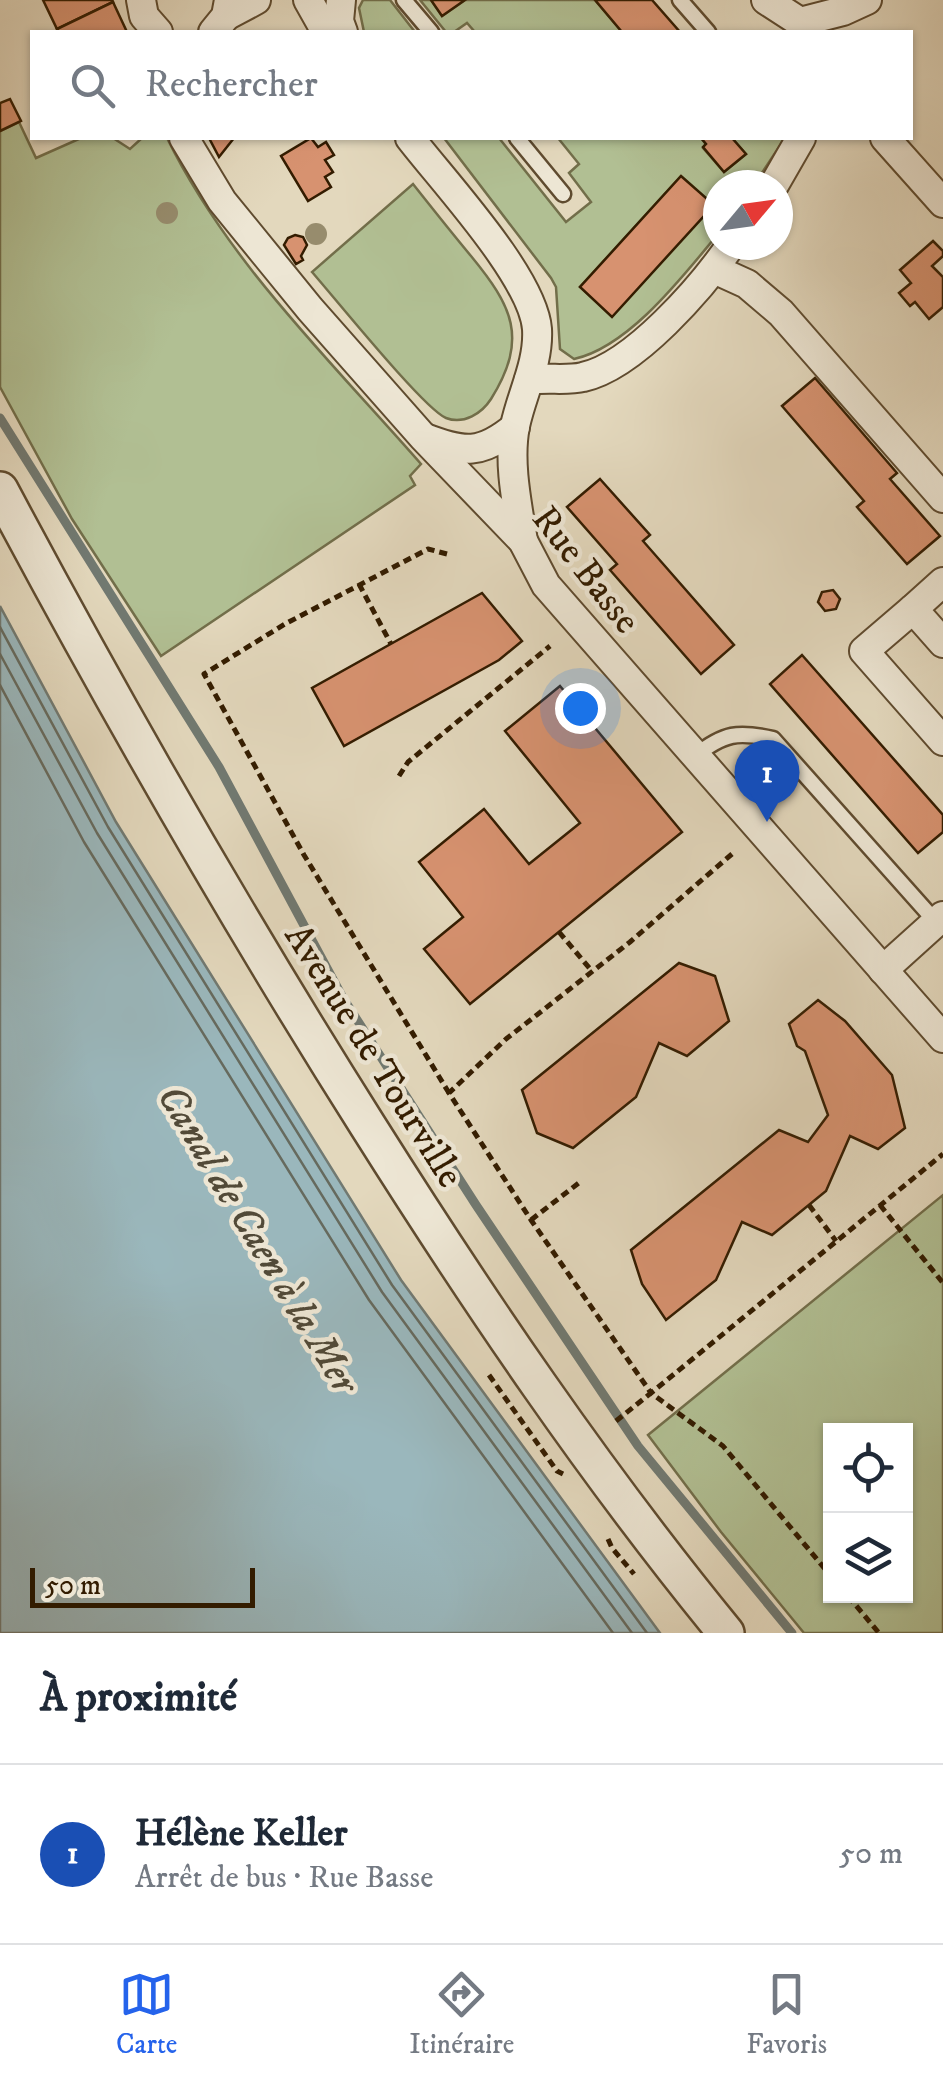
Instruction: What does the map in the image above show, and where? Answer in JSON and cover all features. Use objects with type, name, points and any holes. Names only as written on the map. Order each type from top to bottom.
[{"type":"street","points":[[142,0],[144,16],[156,30]]},
{"type":"street","points":[[223,16],[256,0]]},
{"type":"street","points":[[308,0],[325,30]]},
{"type":"street","points":[[340,0],[341,30]]},
{"type":"street","points":[[766,0],[802,27],[867,0]]},
{"type":"street","name":"Rue Basse","points":[[185,140],[222,201],[310,310],[423,438],[524,541],[546,586],[943,1038]]},
{"type":"street","points":[[412,140],[524,290],[536,324],[537,352],[514,427],[514,487],[524,541]]},
{"type":"street","points":[[783,170],[800,140]]},
{"type":"street","points":[[887,140],[943,203]]},
{"type":"street","points":[[529,380],[550,376],[580,378],[610,368],[640,347],[720,260]]},
{"type":"street","points":[[714,269],[747,284],[781,314],[943,498]]},
{"type":"street","points":[[423,438],[473,451],[496,442],[514,427]]},
{"type":"street","name":"Avenue de Tourville","points":[[0,490],[284,992],[441,1242],[561,1420],[726,1633]]},
{"type":"street","points":[[943,582],[864,651],[943,741]]},
{"type":"street","points":[[913,608],[943,644]]},
{"type":"street","points":[[883,970],[939,919]]},
{"type":"lane","points":[[404,0],[429,30]]},
{"type":"lane","points":[[680,0],[706,30]]},
{"type":"lane","points":[[519,140],[563,194]]},
{"type":"lane","points":[[695,756],[716,739],[746,733],[773,738],[939,919]]},
{"type":"path","points":[[447,554],[428,549],[359,584],[204,674],[304,854],[531,1220],[651,1393],[724,1446],[823,1566]]},
{"type":"path","points":[[359,584],[391,644]]},
{"type":"path","points":[[398,776],[408,762],[550,646]]},
{"type":"path","points":[[449,1092],[506,1039],[630,942],[732,854]]},
{"type":"path","points":[[559,932],[591,970]]},
{"type":"path","points":[[616,1421],[943,1154]]},
{"type":"path","points":[[531,1220],[580,1182]]},
{"type":"path","points":[[809,1205],[836,1241]]},
{"type":"path","points":[[880,1206],[943,1283]]},
{"type":"path","points":[[534,1440],[556,1471]]},
{"type":"path","points":[[854,1603],[879,1633]]},
{"type":"green space","points":[[363,0],[390,0],[413,30],[364,30],[359,8]]},
{"type":"green space","points":[[420,0],[431,0],[442,16],[465,0],[595,0],[620,30],[473,30],[467,23],[457,30],[444,30]]},
{"type":"green space","points":[[19,122],[36,158],[76,140],[116,140],[130,149],[140,140],[168,140],[220,227],[250,268],[421,464],[410,476],[415,485],[161,656],[72,519],[0,387],[0,131]]},
{"type":"green space","points":[[446,140],[501,140],[566,222],[591,202],[569,173],[579,164],[560,140],[703,140],[706,144],[703,148],[722,170],[703,170],[703,252],[654,308],[615,340],[574,359],[560,349],[556,287]],"holes":[[[681,176],[612,316],[580,287]]]},
{"type":"green space","points":[[734,140],[784,140],[764,170],[726,170],[746,154]]},
{"type":"green space","points":[[413,184],[497,291],[511,323],[510,358],[503,377],[487,404],[466,419],[446,418],[435,410],[312,272]]},
{"type":"green space","points":[[943,1195],[943,1633],[804,1633],[648,1435]]},
{"type":"water","name":"Canal de Caen à la Mer","points":[[0,606],[116,822],[401,1280],[660,1633],[0,1633]]},
{"type":"building","points":[[43,0],[112,0],[113,2],[57,29]]},
{"type":"building","points":[[431,0],[465,0],[442,16]]},
{"type":"building","points":[[595,0],[652,0],[678,30],[620,30]]},
{"type":"building","points":[[113,2],[126,30],[58,30]]},
{"type":"building","points":[[10,99],[21,121],[0,131],[0,103]]},
{"type":"building","points":[[210,140],[232,140],[219,157]]},
{"type":"building","points":[[308,140],[318,147],[326,142],[334,155],[325,160],[333,172],[325,177],[331,187],[308,201],[281,156]]},
{"type":"building","points":[[703,140],[734,140],[746,154],[722,170],[703,147],[706,144]]},
{"type":"building","points":[[681,176],[703,195],[703,217],[612,317],[580,287]]},
{"type":"building","points":[[295,235],[303,237],[307,245],[303,260],[296,264],[284,245]]},
{"type":"building","points":[[933,241],[943,251],[932,266],[943,277],[943,307],[929,319],[915,302],[910,306],[899,293],[911,283],[900,270]]},
{"type":"building","points":[[815,378],[897,473],[890,479],[940,536],[907,564],[857,507],[864,501],[782,406]]},
{"type":"building","points":[[600,479],[650,535],[643,541],[734,645],[701,674],[610,570],[617,564],[567,507]]},
{"type":"building","points":[[833,590],[840,599],[836,609],[825,611],[818,602],[822,592]]},
{"type":"building","points":[[482,593],[522,641],[499,660],[344,746],[312,688]]},
{"type":"building","points":[[802,655],[943,815],[943,832],[918,853],[770,684]]},
{"type":"building","points":[[560,686],[682,832],[470,1004],[424,949],[463,917],[419,862],[484,809],[529,864],[580,823],[505,731]]},
{"type":"building","points":[[679,963],[715,976],[729,1021],[687,1056],[659,1043],[636,1097],[573,1148],[537,1133],[522,1090]]},
{"type":"building","points":[[818,1000],[845,1021],[892,1075],[905,1128],[878,1149],[850,1136],[826,1191],[772,1235],[742,1222],[716,1280],[666,1320],[642,1284],[631,1250],[779,1130],[808,1142],[828,1115],[805,1051],[797,1046],[789,1024]]},
{"type":"waterway","points":[[0,418],[219,767],[343,998],[476,1205],[638,1446],[792,1633]]},
{"type":"place","name":"Hélène Keller","points":[[767,822]]}]
